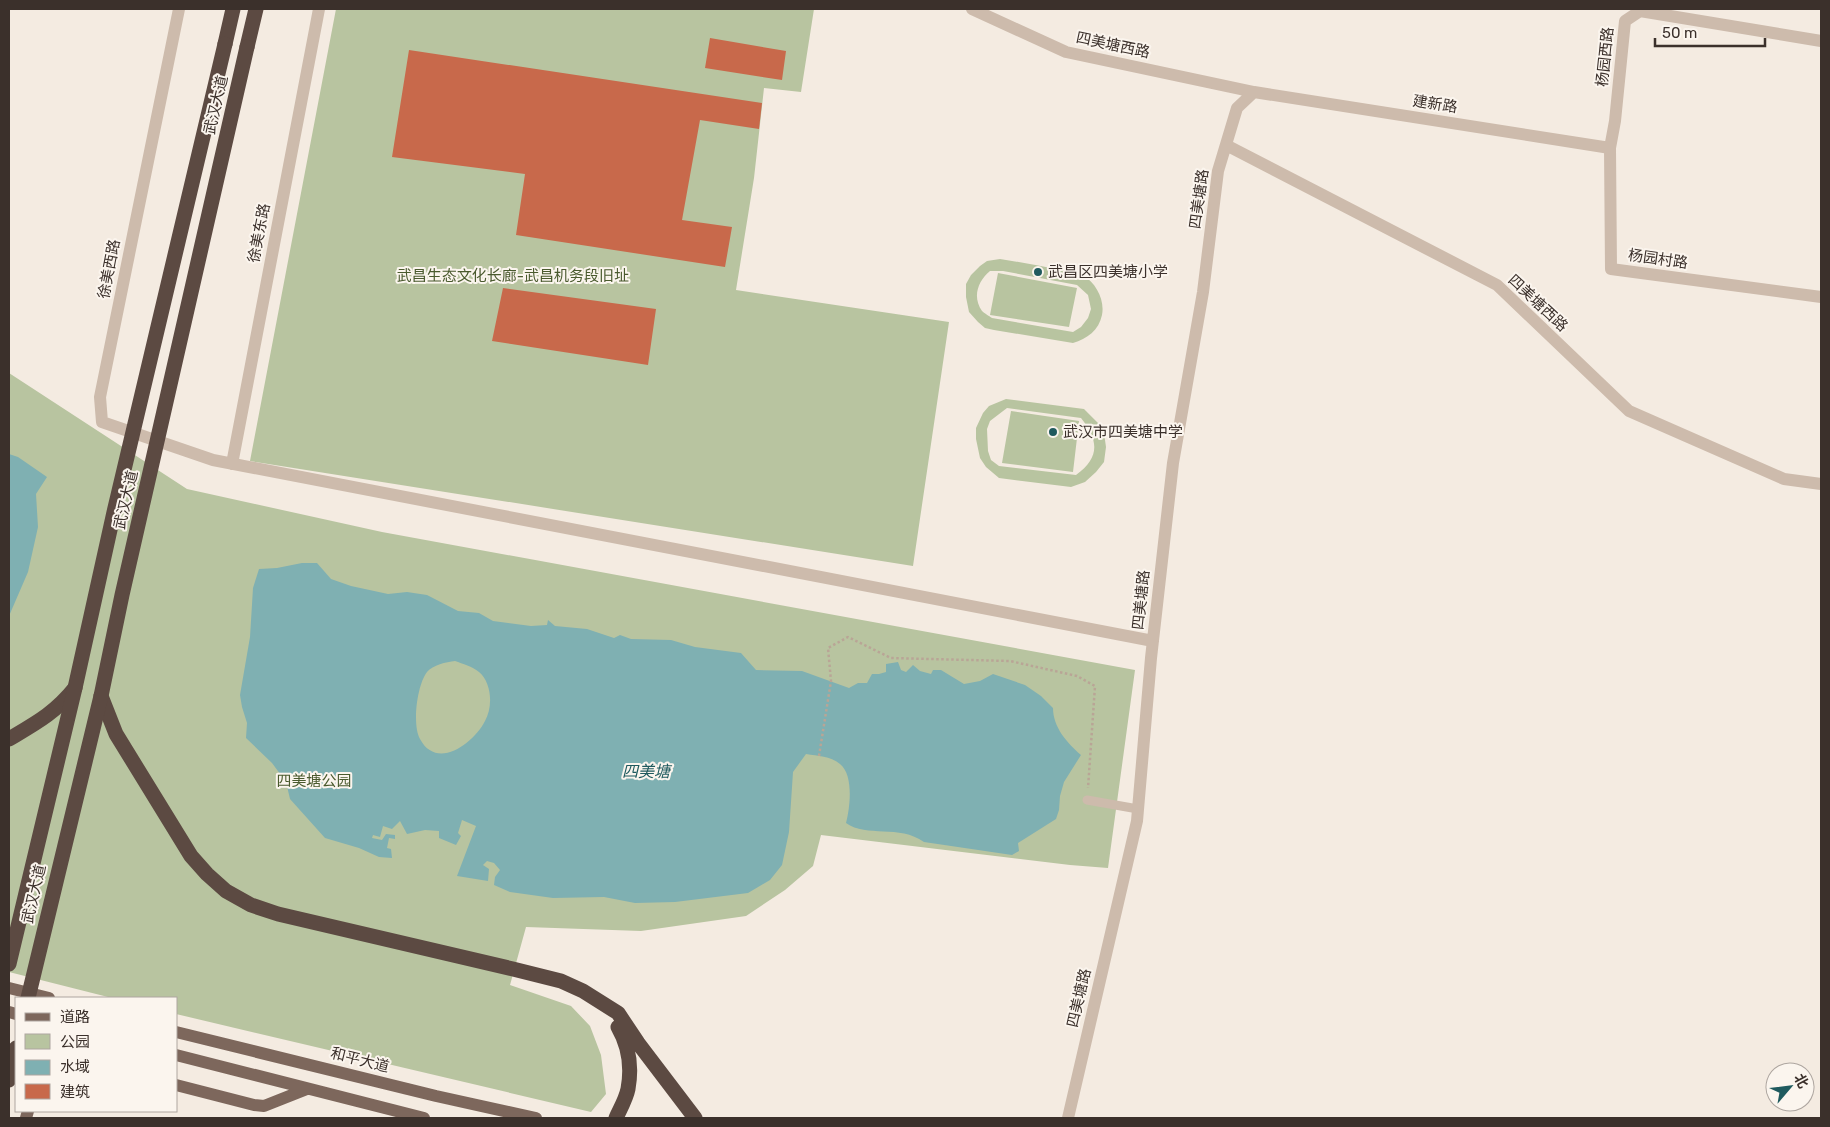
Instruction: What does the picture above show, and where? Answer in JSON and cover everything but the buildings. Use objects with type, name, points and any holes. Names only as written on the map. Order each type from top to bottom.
[{"type":"highway","name":"武汉大道","points":[[9,964],[76,688],[114,512],[233,9]]},
{"type":"highway","name":"武汉大道","points":[[28,997],[101,696],[122,595],[256,9]]},
{"type":"highway","points":[[9,739],[52,713],[76,688]]},
{"type":"highway","points":[[101,696],[116,734],[190,856],[226,891],[250,905],[278,914],[561,981],[583,991],[618,1013],[638,1043],[695,1118]]},
{"type":"highway","points":[[604,1003],[625,1039],[630,1058],[628,1090],[616,1118]]},
{"type":"highway","points":[[9,1080],[15,1053]]},
{"type":"main road","points":[[9,988],[45,997]]},
{"type":"main road","name":"和平大道","points":[[178,1032],[436,1096],[536,1118]]},
{"type":"main road","points":[[178,1056],[424,1118]]},
{"type":"main road","points":[[178,1086],[264,1106],[307,1089]]},
{"type":"street","name":"徐美西路","points":[[179,9],[100,397],[101,414],[102,422],[213,460],[232,464]]},
{"type":"street","name":"徐美东路","points":[[232,464],[318,9]]},
{"type":"street","name":"四美塘西路","points":[[972,9],[1066,52],[1254,92]]},
{"type":"street","name":"杨园西路","points":[[1610,148],[1615,122],[1625,21],[1640,10],[1821,41]]},
{"type":"street","name":"四美塘路","points":[[1068,1118],[1137,821],[1153,641],[1173,463],[1203,292],[1218,172],[1237,108],[1254,92]]},
{"type":"street","name":"建新路","points":[[1254,92],[1610,148]]},
{"type":"street","name":"四美塘西路","points":[[1226,144],[1497,285],[1628,411],[1784,479],[1821,484]]},
{"type":"street","name":"杨园村路","points":[[1610,148],[1611,269],[1821,297]]},
{"type":"street","points":[[232,464],[1153,641]]},
{"type":"lane","points":[[1087,800],[1138,809]]},
{"type":"path","points":[[819,756],[831,681],[828,648],[848,637],[891,658],[1010,661],[1077,676],[1095,686],[1087,800]]},
{"type":"green space","name":"武昌生态文化长廊-武昌机务段旧址","points":[[336,9],[814,9],[801,92],[764,88],[754,178],[736,290],[949,322],[913,566],[250,461]]},
{"type":"green space","points":[[1000,259],[1075,272],[1088,278],[1096,287],[1101,298],[1103,309],[1098,325],[1088,336],[1073,343],[985,328],[969,312],[966,284],[971,275],[987,261]],"holes":[[[990,271],[1003,271],[1077,285],[1088,295],[1091,309],[1088,318],[1081,327],[1073,332],[992,318],[982,311],[979,306],[977,300],[978,290],[982,280]]]},
{"type":"green space","points":[[998,273],[1077,288],[1069,327],[990,315]]},
{"type":"green space","name":"四美塘公园","points":[[9,373],[187,489],[382,532],[1135,670],[1108,868],[821,835],[813,866],[785,890],[746,916],[641,931],[526,927],[510,985],[571,1006],[590,1026],[601,1055],[606,1094],[591,1112],[178,1014],[178,997],[108,997],[9,972]]},
{"type":"green space","points":[[1006,399],[1084,409],[1099,424],[1104,433],[1106,447],[1104,462],[1085,482],[1071,487],[999,478],[986,467],[980,458],[976,439],[976,428],[983,413],[989,406]],"holes":[[[1007,408],[1081,418],[1091,434],[1094,448],[1089,462],[1076,475],[999,466],[991,460],[988,451],[987,429],[990,421]]]},
{"type":"green space","points":[[1011,411],[1079,421],[1073,472],[1002,463]]},
{"type":"water","points":[[9,454],[18,457],[47,477],[36,494],[38,527],[28,572],[9,616]]},
{"type":"water","name":"四美塘","points":[[302,563],[317,563],[331,579],[351,586],[388,594],[407,592],[427,595],[458,611],[479,613],[493,621],[531,626],[547,625],[548,620],[555,626],[587,629],[614,638],[620,635],[631,639],[671,640],[695,647],[741,653],[756,670],[802,671],[849,688],[858,683],[867,683],[872,674],[886,672],[886,664],[898,662],[901,670],[906,672],[913,665],[920,671],[931,674],[933,670],[941,670],[964,684],[980,681],[993,674],[1025,685],[1041,696],[1053,708],[1055,722],[1062,734],[1081,755],[1064,782],[1056,819],[1018,843],[1019,851],[1012,855],[924,842],[904,834],[864,830],[854,827],[846,823],[850,792],[844,769],[832,759],[806,754],[793,772],[789,832],[782,865],[770,880],[748,893],[675,902],[635,903],[604,897],[553,898],[510,892],[494,885],[495,877],[500,870],[494,863],[487,861],[483,865],[489,869],[488,881],[457,876],[476,826],[462,820],[458,833],[461,836],[456,845],[439,838],[439,831],[425,830],[407,834],[400,821],[392,829],[383,826],[380,837],[373,835],[372,838],[382,840],[386,834],[395,835],[395,839],[389,838],[387,848],[391,849],[392,858],[379,857],[359,848],[325,838],[290,799],[286,782],[272,763],[246,738],[247,723],[240,695],[250,637],[253,588],[259,569]],"holes":[[[455,661],[473,668],[487,682],[490,695],[488,715],[473,738],[464,745],[445,753],[436,753],[427,748],[418,733],[416,724],[418,695],[427,672],[436,666]]]},
{"type":"place","name":"武昌区四美塘小学","points":[[1038,272]]},
{"type":"place","name":"武汉市四美塘中学","points":[[1053,432]]}]
